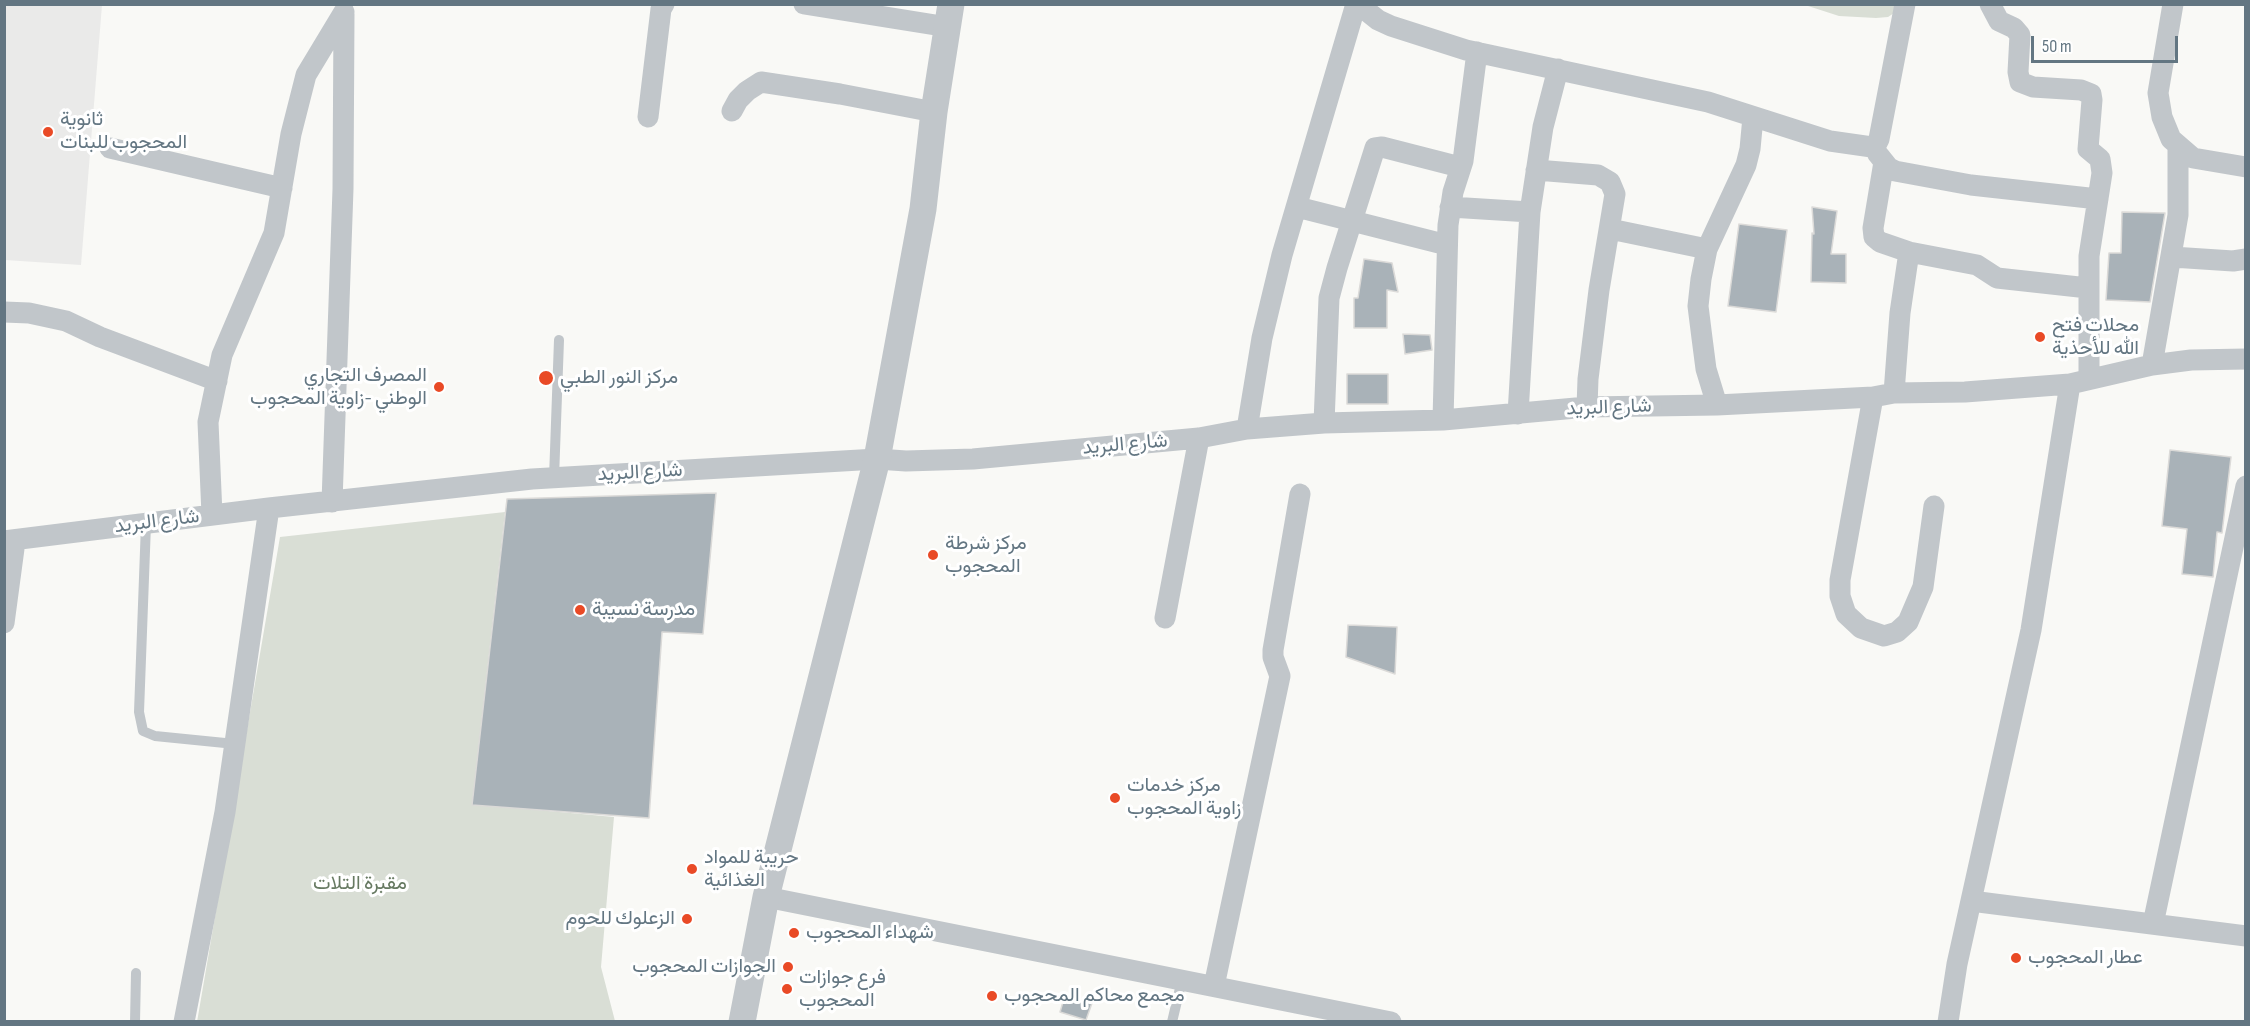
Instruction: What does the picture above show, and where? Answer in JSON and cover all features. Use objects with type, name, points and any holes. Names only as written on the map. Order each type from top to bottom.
[{"type":"street","points":[[648,117],[661,9],[664,4]]},
{"type":"street","points":[[742,1022],[766,897],[877,459],[923,209],[934,112],[950,16],[804,4]]},
{"type":"street","points":[[1248,429],[1262,338],[1282,255],[1357,4],[1378,20],[1391,26],[1477,52],[1708,102],[1878,155],[1895,171],[1971,185],[2098,199]]},
{"type":"street","points":[[1905,4],[1876,145],[1878,155],[1874,237],[1880,242],[1909,252],[1977,265],[1997,278],[2088,288]]},
{"type":"street","points":[[1948,1022],[1971,901],[2031,630],[2080,381],[2089,256],[2102,165],[2100,159],[2088,149],[2091,94],[2080,90],[2033,87],[2020,82],[2018,78],[2020,35],[2014,28],[1999,21],[1990,4]]},
{"type":"street","points":[[2173,4],[2158,93],[2162,117],[2171,139],[2193,158],[2246,167]]},
{"type":"street","points":[[212,515],[208,422],[222,355],[274,233],[291,134],[306,75],[344,8]]},
{"type":"street","points":[[332,502],[343,189],[344,8]]},
{"type":"street","points":[[1443,420],[1450,207],[1470,115],[1477,52]]},
{"type":"street","points":[[1518,414],[1530,212],[1543,127],[1558,69]]},
{"type":"street","points":[[732,111],[747,91],[761,82],[771,82],[934,112]]},
{"type":"street","points":[[1717,405],[1706,369],[1698,306],[1707,249],[1746,165],[1753,117]]},
{"type":"street","points":[[2152,365],[2178,215],[2178,146]]},
{"type":"street","points":[[1324,423],[1329,298],[1372,154],[1377,147],[1460,167]]},
{"type":"street","points":[[110,148],[282,188]]},
{"type":"street","points":[[1536,170],[1598,175],[1605,177],[1614,187],[1615,194],[1589,370],[1587,407]]},
{"type":"street","points":[[1297,207],[1447,245]]},
{"type":"street","points":[[1450,207],[1530,212]]},
{"type":"street","points":[[1610,229],[1707,249]]},
{"type":"street","points":[[1909,252],[1900,313],[1883,395],[1840,580],[1840,596],[1846,614],[1861,628],[1884,636],[1897,632],[1908,622],[1923,587],[1934,506]]},
{"type":"street","points":[[2172,257],[2233,261],[2246,259]]},
{"type":"street","points":[[4,312],[29,313],[66,321],[100,337],[217,381]]},
{"type":"street","name":"شارع البريد","points":[[10,541],[269,507],[554,478],[877,459],[906,461],[973,459],[1199,438],[1248,429],[1324,423],[1443,420],[1587,407],[1717,405],[1965,392],[2080,381],[2152,365],[2191,360],[2246,359]]},
{"type":"street","points":[[1165,618],[1199,438]]},
{"type":"street","points":[[2152,924],[2246,486]]},
{"type":"street","points":[[1214,986],[1280,676],[1273,657],[1273,650],[1300,494]]},
{"type":"street","points":[[184,1022],[225,812],[269,507]]},
{"type":"street","points":[[4,623],[10,541]]},
{"type":"street","points":[[766,897],[1391,1022]]},
{"type":"street","points":[[1971,901],[2246,936]]},
{"type":"lane","points":[[554,478],[559,340]]},
{"type":"lane","points":[[146,524],[139,712],[143,731],[155,736],[235,744]]},
{"type":"lane","points":[[135,1022],[136,973]]},
{"type":"lane","points":[[1172,1022],[1182,980]]},
{"type":"shaded area","name":"ثانوية المحجوب للبنات","points":[[4,5],[102,5],[81,265],[5,260]]},
{"type":"green space","points":[[1805,5],[1901,5],[1888,17],[1876,18],[1839,16]]},
{"type":"green space","name":"مقبرة التلات","points":[[505,512],[472,804],[614,817],[601,967],[615,1021],[197,1022],[280,537]]},
{"type":"building","points":[[1812,207],[1837,211],[1831,254],[1846,254],[1846,283],[1811,282],[1812,233],[1814,234]]},
{"type":"building","points":[[2122,212],[2165,213],[2150,302],[2106,300],[2109,253],[2121,253]]},
{"type":"building","points":[[1739,224],[1787,230],[1776,312],[1728,306]]},
{"type":"building","points":[[1364,259],[1392,263],[1398,292],[1387,290],[1387,328],[1354,328],[1354,298],[1358,298]]},
{"type":"building","points":[[1403,334],[1430,335],[1432,350],[1405,354]]},
{"type":"building","points":[[1347,374],[1388,374],[1388,404],[1347,404]]},
{"type":"building","points":[[2170,450],[2231,457],[2222,533],[2217,532],[2213,577],[2182,574],[2187,529],[2162,526]]},
{"type":"building","name":"مدرسة نسيبة","points":[[716,493],[703,634],[662,632],[649,818],[472,805],[507,499]]},
{"type":"building","points":[[1348,625],[1397,627],[1395,674],[1346,657]]},
{"type":"building","points":[[1065,995],[1092,1003],[1086,1020],[1060,1012]]},
{"type":"place","name":"ثانوية المحجوب للبنات","points":[[48,132]]},
{"type":"place","name":"محلات فتح الله للأحذية","points":[[2040,337]]},
{"type":"place","name":"مركز النور الطبي","points":[[546,378]]},
{"type":"place","name":"المصرف التجاري الوطني -زاوية المحجوب","points":[[439,387]]},
{"type":"place","name":"مركز شرطة المحجوب","points":[[933,555]]},
{"type":"place","name":"مدرسة نسيبة","points":[[580,610]]},
{"type":"place","name":"مركز خدمات زاوية المحجوب","points":[[1115,798]]},
{"type":"place","name":"حريبة للمواد الغذائية","points":[[692,869]]},
{"type":"place","name":"الزعلوك للحوم","points":[[687,919]]},
{"type":"place","name":"شهداء المحجوب","points":[[794,933]]},
{"type":"place","name":"عطار المحجوب","points":[[2016,958]]},
{"type":"place","name":"الجوازات المحجوب","points":[[788,967]]},
{"type":"place","name":"فرع جوازات المحجوب","points":[[787,989]]},
{"type":"place","name":"مجمع محاكم المحجوب","points":[[992,996]]}]
